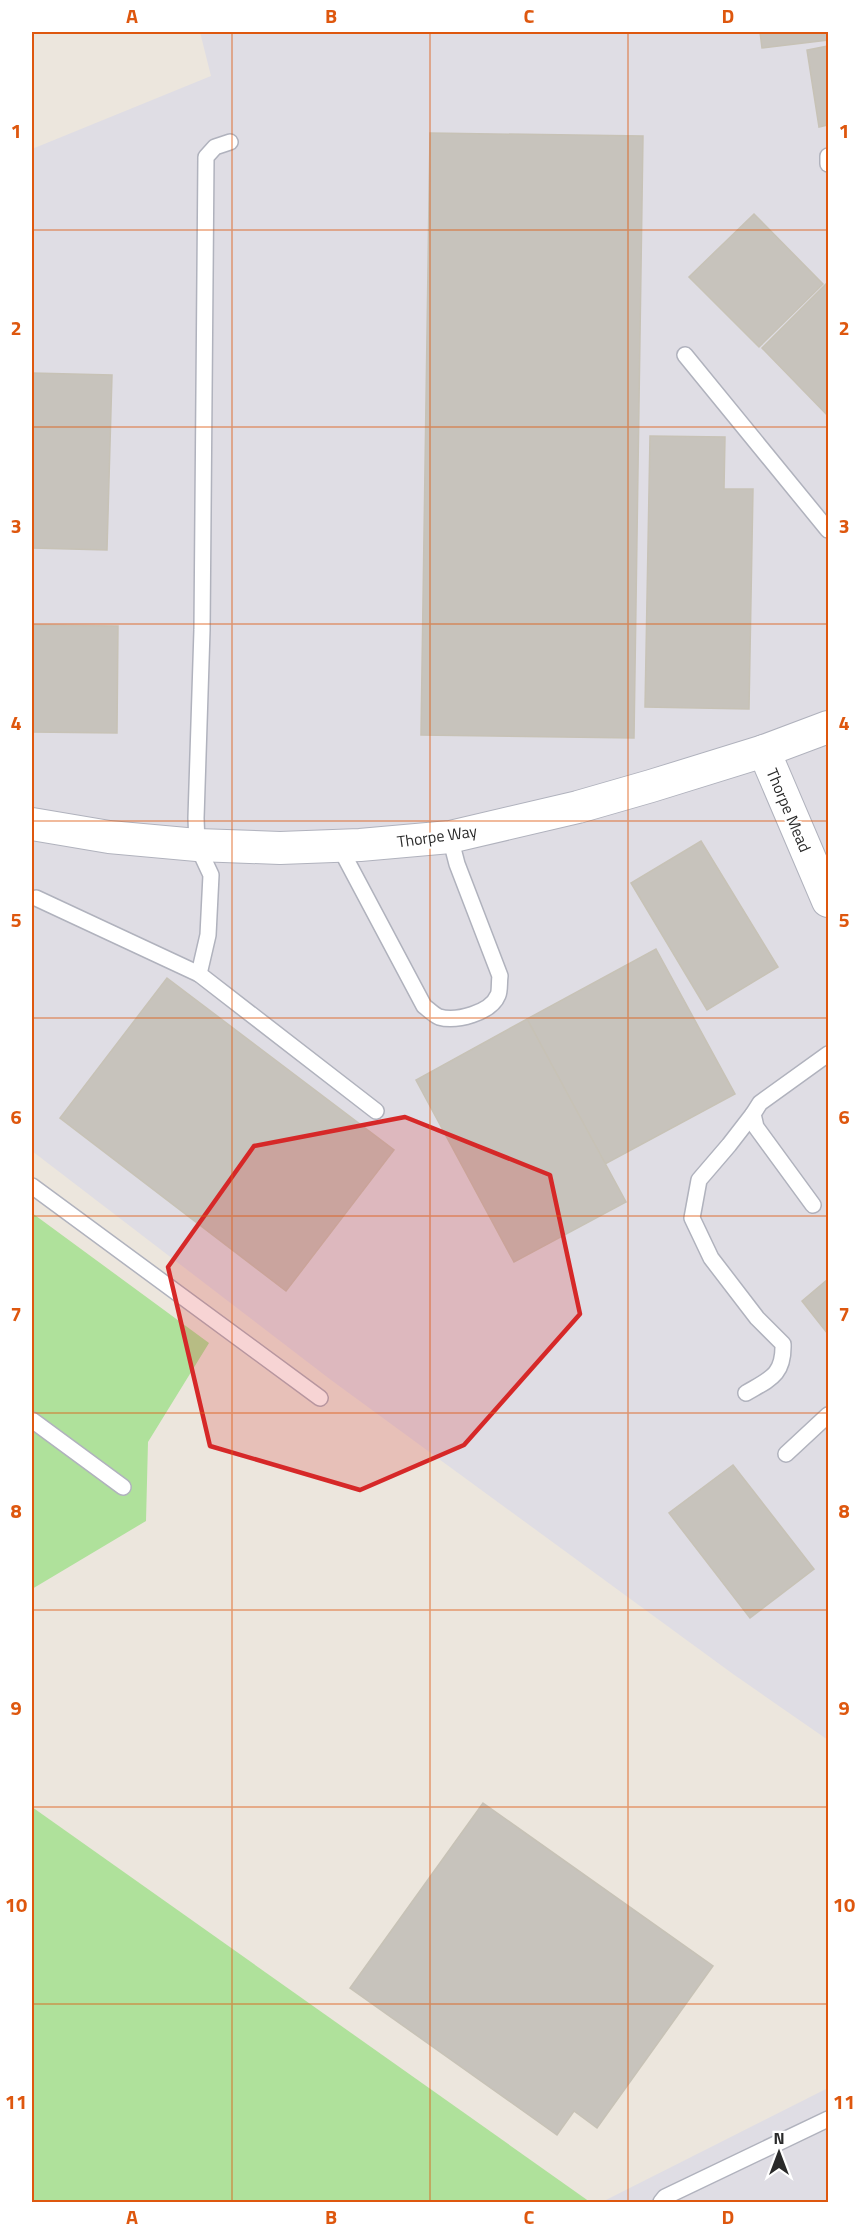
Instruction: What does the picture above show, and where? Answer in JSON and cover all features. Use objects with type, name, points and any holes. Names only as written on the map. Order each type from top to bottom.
[{"type":"street","name":"Thorpe Way","points":[[32,824],[109,837],[197,845],[280,848],[339,846],[450,837],[578,807],[764,751],[828,727]]},
{"type":"street","name":"Thorpe Mead","points":[[764,751],[828,901]]},
{"type":"lane","points":[[199,974],[208,934],[211,875],[197,845],[196,818],[202,630],[206,157],[215,147],[230,142]]},
{"type":"lane","points":[[828,156],[828,164]]},
{"type":"lane","points":[[685,355],[828,530]]},
{"type":"lane","points":[[339,846],[424,1006],[438,1017],[470,1016],[485,1010],[498,995],[500,976],[457,864],[450,837]]},
{"type":"lane","points":[[36,898],[199,974],[376,1111]]},
{"type":"lane","points":[[746,1393],[776,1375],[784,1359],[783,1344],[757,1318],[711,1258],[692,1218],[699,1180],[729,1145],[760,1102],[828,1054]]},
{"type":"lane","points":[[753,1114],[756,1127],[813,1205]]},
{"type":"lane","points":[[32,1186],[320,1398]]},
{"type":"lane","points":[[786,1454],[828,1415]]},
{"type":"lane","points":[[32,1420],[123,1487]]},
{"type":"lane","points":[[661,2202],[665,2197],[828,2119]]},
{"type":"highlighted area","points":[[405,1117],[550,1175],[580,1314],[464,1445],[360,1490],[210,1446],[168,1267],[254,1146]]},
{"type":"shaded area","points":[[200,32],[828,32],[828,1740],[733,1674],[331,1380],[32,1151],[32,149],[211,76]]},
{"type":"shaded area","points":[[828,2088],[828,2202],[602,2202]]},
{"type":"green space","points":[[32,1213],[209,1343],[148,1442],[146,1521],[32,1589]]},
{"type":"green space","points":[[32,1807],[590,2202],[32,2202]]},
{"type":"building","points":[[760,32],[828,32],[828,40],[762,48]]},
{"type":"building","points":[[828,46],[828,125],[819,127],[807,50]]},
{"type":"building","points":[[430,133],[643,136],[634,738],[421,735]]},
{"type":"building","points":[[754,214],[823,284],[759,347],[689,277]]},
{"type":"building","points":[[826,284],[828,287],[828,416],[762,348]]},
{"type":"building","points":[[32,373],[112,375],[107,550],[32,548]]},
{"type":"building","points":[[650,436],[725,437],[724,489],[753,489],[749,709],[645,707]]},
{"type":"building","points":[[32,625],[118,626],[117,733],[32,732]]},
{"type":"building","points":[[701,841],[778,967],[707,1010],[631,883]]},
{"type":"building","points":[[656,949],[735,1094],[605,1164],[527,1019]]},
{"type":"building","points":[[167,978],[394,1150],[286,1291],[60,1118]]},
{"type":"building","points":[[527,1019],[626,1202],[514,1262],[416,1080]]},
{"type":"building","points":[[828,1279],[828,1334],[802,1301]]},
{"type":"building","points":[[733,1465],[814,1569],[750,1618],[669,1513]]},
{"type":"building","points":[[483,1803],[713,1966],[597,2128],[574,2111],[557,2135],[350,1988]]}]
